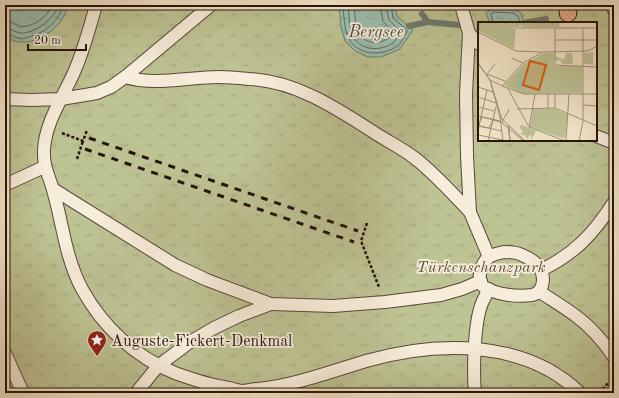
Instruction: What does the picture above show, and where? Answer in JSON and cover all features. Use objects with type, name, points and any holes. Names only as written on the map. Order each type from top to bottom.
[{"type":"street","points":[[96,5],[87,40],[75,70],[51,117],[44,148],[44,167],[53,189],[64,241],[75,275],[90,303],[104,322],[128,345],[158,366],[202,383],[242,392],[274,387],[323,375],[367,361],[398,354],[438,348],[475,348],[500,352],[538,364],[568,381],[580,393]]},
{"type":"street","points":[[5,99],[61,99],[97,93],[111,87],[211,5]]},
{"type":"street","points":[[461,5],[469,33],[466,94],[470,212],[489,257]]},
{"type":"street","points":[[611,5],[614,10]]},
{"type":"street","points":[[469,33],[478,43]]},
{"type":"street","points":[[125,77],[136,80],[155,81],[219,77],[252,79],[275,83],[308,94],[338,109],[415,158],[470,212]]},
{"type":"street","points":[[597,136],[614,143]]},
{"type":"street","points":[[5,185],[44,167]]},
{"type":"street","points":[[53,189],[175,265],[207,280],[271,304],[333,306],[385,302],[441,294],[485,285],[504,294],[519,296],[536,294],[540,292]]},
{"type":"street","points":[[541,270],[567,255],[582,243],[600,224],[614,202]]},
{"type":"street","points":[[475,393],[475,348],[479,313],[485,285],[480,272],[484,263],[489,257],[504,252],[521,254],[536,264],[541,270],[542,285],[540,292]]},
{"type":"street","points":[[540,292],[591,329],[614,356]]},
{"type":"street","points":[[136,393],[158,366],[190,342],[214,328],[271,304]]},
{"type":"street","points":[[5,353],[23,393]]},
{"type":"path","points":[[48,128],[83,141]]},
{"type":"path","points":[[77,160],[87,130]]},
{"type":"path","points":[[367,223],[361,241],[385,302]]},
{"type":"path","points":[[599,393],[614,377]]},
{"type":"green space","name":"Türkenschanzpark","points":[[5,5],[614,5],[614,393],[5,393]]},
{"type":"water","points":[[5,5],[68,5],[63,18],[49,33],[34,40],[19,42],[12,40],[5,35]]},
{"type":"water","name":"Bergsee","points":[[339,5],[396,5],[396,15],[413,30],[400,49],[381,57],[368,57],[355,51],[345,41],[341,27]]},
{"type":"water","points":[[491,8],[515,9],[521,13],[524,22],[490,22],[486,13]]},
{"type":"building","points":[[568,4],[574,7],[577,13],[574,19],[568,22],[562,19],[559,13],[562,7]]},
{"type":"waterway","points":[[422,14],[428,22],[459,25]]},
{"type":"waterway","points":[[530,22],[546,19]]},
{"type":"waterway","points":[[409,26],[428,22]]},
{"type":"railway","points":[[89,138],[358,231]]},
{"type":"railway","points":[[85,149],[354,242]]},
{"type":"place","name":"Auguste-Fickert-Denkmal","points":[[97,357]]}]
